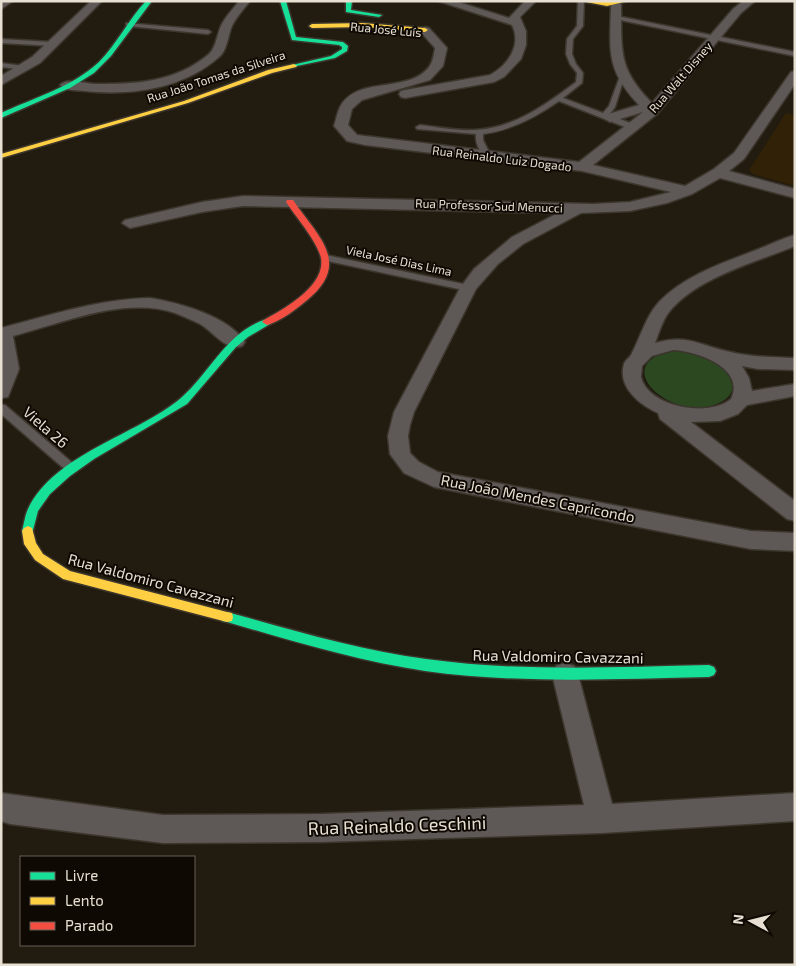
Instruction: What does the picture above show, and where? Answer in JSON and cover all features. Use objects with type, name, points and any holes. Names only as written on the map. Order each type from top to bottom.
[{"type":"street","points":[[1,6],[8,1]]},
{"type":"street","points":[[1,82],[24,68],[97,1]]},
{"type":"street","points":[[1,116],[88,74],[102,62],[128,24],[149,1]]},
{"type":"street","points":[[66,85],[93,88],[139,88],[158,84],[195,69],[216,54],[227,24],[245,1]]},
{"type":"street","name":"Rua João Tomas da Silveira","points":[[1,156],[186,102],[270,71],[333,57],[345,50],[345,46],[341,43],[294,39],[291,36],[291,26],[282,1]]},
{"type":"street","points":[[349,1],[348,11],[400,18],[425,30]]},
{"type":"street","points":[[443,1],[516,23]]},
{"type":"street","points":[[346,107],[371,100],[494,78],[504,74],[511,67],[520,40],[520,32],[514,19],[517,13],[531,1]]},
{"type":"street","points":[[582,1],[621,2],[617,18],[616,58],[623,76],[650,109],[607,117]]},
{"type":"street","name":"Rua Walt Disney","points":[[582,167],[633,127],[737,11],[750,1]]},
{"type":"street","name":"Rua José Luís","points":[[291,26],[362,25],[425,30],[441,48],[438,66],[431,74],[404,85],[357,96],[351,99],[346,107]]},
{"type":"street","name":"Rua Professor Sud Menucci","points":[[130,223],[218,205],[243,202],[579,208],[648,203],[687,191],[719,173],[738,156],[793,80]]},
{"type":"street","name":"Rua Reinaldo Luiz Dogado","points":[[346,107],[341,117],[341,126],[352,138],[379,144],[486,154],[582,167],[687,191]]},
{"type":"street","points":[[719,173],[795,194]]},
{"type":"street","points":[[290,202],[326,258]]},
{"type":"street","name":"Rua João Mendes Capricondo","points":[[579,208],[503,249],[489,261],[468,288],[404,412],[397,432],[398,450],[406,463],[434,479],[752,540],[795,542]]},
{"type":"street","points":[[795,240],[706,279],[682,293],[662,310],[641,354],[634,361],[631,370],[632,380],[646,399],[795,513]]},
{"type":"street","name":"Rua Valdomiro Cavazzani","points":[[326,258],[322,275],[299,302],[236,342],[208,377],[184,400],[163,416],[72,469],[52,484],[36,501],[29,517],[27,537],[34,554],[46,565],[68,575],[373,656],[491,672],[565,674],[709,671]]},
{"type":"street","points":[[1,392],[10,369],[3,334],[94,308],[138,303],[162,303],[181,308],[207,319],[236,342]]},
{"type":"street","points":[[662,310],[664,321],[671,330],[691,345],[719,356],[758,364],[795,364]]},
{"type":"street","points":[[641,354],[663,346],[691,345]]},
{"type":"street","points":[[719,356],[732,366],[741,377],[744,389],[740,400]]},
{"type":"street","points":[[658,407],[675,414],[693,417],[710,416],[723,413],[740,400],[794,391]]},
{"type":"street","points":[[710,416],[717,453]]},
{"type":"street","points":[[565,674],[602,819]]},
{"type":"street","name":"Rua Reinaldo Ceschini","points":[[1,807],[28,813],[163,828],[321,828],[602,819],[795,807]]},
{"type":"lane","points":[[420,127],[480,133],[504,128],[558,98],[579,83],[581,78],[569,54],[570,39],[580,26],[582,1]]},
{"type":"lane","points":[[617,18],[795,54]]},
{"type":"lane","points":[[128,24],[208,32]]},
{"type":"lane","points":[[1,41],[52,44]]},
{"type":"lane","points":[[1,65],[24,68]]},
{"type":"lane","points":[[607,117],[623,76]]},
{"type":"lane","points":[[558,98],[633,127]]},
{"type":"lane","points":[[480,133],[479,140],[486,154]]},
{"type":"lane","name":"Viela José Dias Lima","points":[[326,258],[468,288]]},
{"type":"lane","name":"Viela 26","points":[[1,408],[72,469]]},
{"type":"shaded area","points":[[786,113],[795,115],[795,186],[752,174],[749,170]]},
{"type":"green space","points":[[674,350],[704,355],[720,366],[731,380],[731,394],[725,400],[714,405],[697,408],[680,405],[652,389],[645,378],[646,367],[654,357]]},
{"type":"traffic: fast","points":[[1,116],[54,93],[92,71],[108,55],[149,1]]},
{"type":"traffic: fast","points":[[283,1],[294,39],[341,43],[345,46],[345,50],[333,57],[294,66]]},
{"type":"traffic: fast","points":[[349,1],[348,11],[379,15]]},
{"type":"traffic: fast","points":[[28,531],[33,510],[46,491],[66,473],[90,456],[183,402],[233,345],[245,335],[267,322]]},
{"type":"traffic: fast","points":[[227,617],[376,656],[461,669],[568,674],[709,671]]},
{"type":"traffic: slow","points":[[584,1],[607,4],[625,1]]},
{"type":"traffic: slow","points":[[312,26],[362,25],[425,30]]},
{"type":"traffic: slow","points":[[1,156],[186,102],[270,71],[294,66]]},
{"type":"traffic: slow","points":[[28,531],[30,544],[39,557],[67,575],[227,617]]},
{"type":"traffic: jam","points":[[267,322],[296,304],[316,287],[326,267],[323,252],[290,202]]}]
